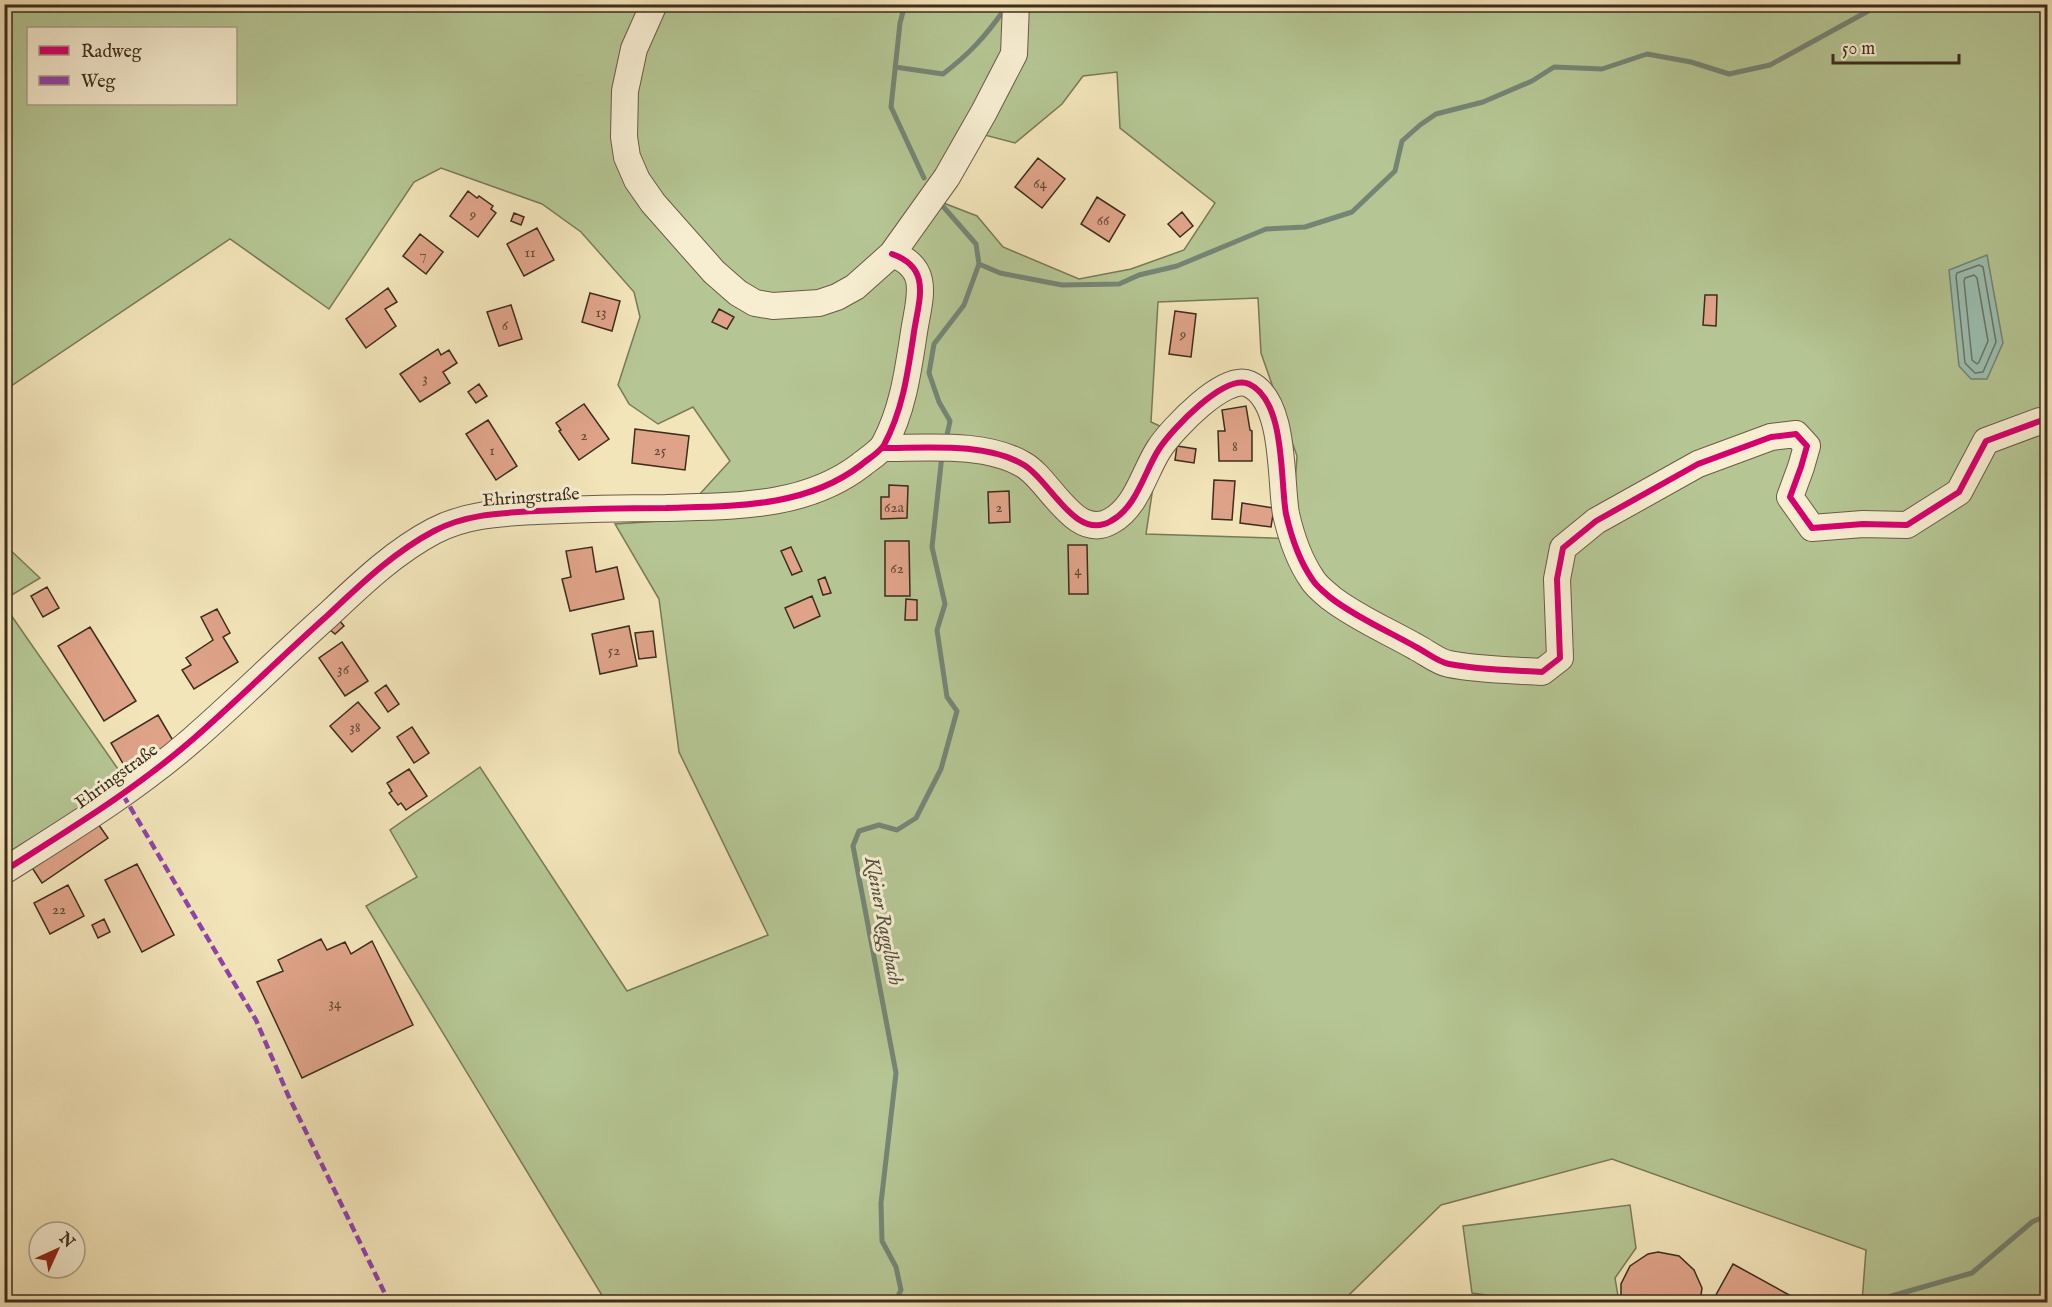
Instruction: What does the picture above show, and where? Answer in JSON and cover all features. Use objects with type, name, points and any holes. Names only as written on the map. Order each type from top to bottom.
[{"type":"street","points":[[654,4],[634,49],[625,92],[624,136],[627,157],[637,180],[653,203],[714,272],[738,293],[756,303],[773,306],[819,303],[837,297],[855,287],[892,254],[947,177],[1014,54],[1016,4]]},
{"type":"street","points":[[892,254],[905,259],[913,266],[919,275],[920,293],[903,398],[883,448],[940,448],[987,452],[1025,465],[1039,476],[1070,514],[1084,523],[1101,525],[1110,522],[1128,506],[1158,450],[1172,432],[1211,396],[1238,382],[1247,383],[1256,388],[1265,398],[1271,411],[1283,460],[1286,512],[1292,538],[1313,580],[1330,598],[1447,663],[1542,672],[1560,658],[1557,579],[1563,548],[1596,521],[1698,464],[1770,437],[1796,434],[1807,446],[1802,467],[1790,497],[1812,528],[1863,524],[1907,525],[1959,492],[1986,441],[2040,421],[2048,421]]},
{"type":"street","name":"Ehringstraße","points":[[4,871],[123,795],[191,741],[371,575],[406,548],[436,530],[466,518],[491,514],[573,509],[754,504],[807,494],[831,484],[883,448]]},
{"type":"green space","points":[[4,5],[2047,5],[2047,1302],[1862,1302],[1866,1250],[1612,1159],[1441,1205],[1350,1294],[1348,1302],[606,1302],[366,906],[417,877],[390,830],[480,767],[627,991],[768,935],[679,752],[659,599],[615,524],[676,520],[730,461],[693,407],[658,424],[629,404],[618,385],[640,317],[634,292],[581,232],[542,204],[441,168],[414,182],[329,309],[230,239],[5,390]],"holes":[[[1117,72],[1120,128],[1215,203],[1184,250],[1131,269],[1079,279],[1003,247],[977,216],[923,195],[962,129],[1015,143],[1062,104],[1083,76]],[[1258,298],[1261,353],[1297,456],[1294,498],[1302,539],[1146,534],[1162,427],[1151,422],[1158,302]]]},
{"type":"green space","points":[[5,545],[40,578],[4,599]]},
{"type":"green space","points":[[4,605],[136,795],[4,858]]},
{"type":"green space","points":[[1630,1205],[1636,1248],[1615,1278],[1619,1302],[1522,1302],[1472,1293],[1463,1226]]},
{"type":"water","points":[[1987,255],[2003,343],[1987,379],[1971,379],[1959,366],[1949,270]]},
{"type":"building","points":[[1038,158],[1065,179],[1042,208],[1015,187]]},
{"type":"building","points":[[468,191],[493,206],[491,209],[496,213],[478,237],[450,216]]},
{"type":"building","points":[[1097,197],[1125,215],[1109,242],[1081,224]]},
{"type":"building","points":[[1182,212],[1193,226],[1180,237],[1168,224]]},
{"type":"building","points":[[514,213],[524,217],[521,225],[511,221]]},
{"type":"building","points":[[537,228],[554,260],[524,276],[507,244]]},
{"type":"building","points":[[420,234],[443,252],[426,274],[403,256]]},
{"type":"building","points":[[388,288],[397,302],[385,309],[396,326],[366,348],[346,319]]},
{"type":"building","points":[[590,293],[620,301],[612,331],[582,322]]},
{"type":"building","points":[[1705,295],[1717,295],[1716,326],[1703,325]]},
{"type":"building","points":[[511,305],[522,339],[499,346],[487,312]]},
{"type":"building","points":[[719,309],[734,317],[727,329],[712,322]]},
{"type":"building","points":[[1175,311],[1196,314],[1191,357],[1169,354]]},
{"type":"building","points":[[438,349],[441,355],[449,350],[457,363],[443,372],[450,383],[420,402],[400,374]]},
{"type":"building","points":[[479,384],[487,396],[476,403],[468,392]]},
{"type":"building","points":[[584,404],[609,439],[579,460],[556,423]]},
{"type":"building","points":[[1246,406],[1252,431],[1252,461],[1219,461],[1218,431],[1225,431],[1222,410]]},
{"type":"building","points":[[488,420],[517,466],[496,480],[466,434]]},
{"type":"building","points":[[635,429],[689,436],[685,470],[632,463]]},
{"type":"building","points":[[1177,446],[1196,449],[1194,463],[1175,460]]},
{"type":"building","points":[[1214,480],[1235,481],[1232,520],[1212,519]]},
{"type":"building","points":[[889,485],[908,486],[907,518],[881,519],[881,497],[889,497]]},
{"type":"building","points":[[1009,491],[1010,522],[989,523],[988,492]]},
{"type":"building","points":[[1242,503],[1274,508],[1271,527],[1240,523]]},
{"type":"building","points":[[885,541],[909,541],[910,596],[885,596]]},
{"type":"building","points":[[1068,545],[1087,545],[1088,594],[1069,594]]},
{"type":"building","points":[[592,547],[596,572],[617,567],[624,599],[570,611],[562,579],[571,577],[566,551]]},
{"type":"building","points":[[791,547],[802,571],[792,575],[781,551]]},
{"type":"building","points":[[825,577],[831,593],[823,595],[818,580]]},
{"type":"building","points":[[47,587],[59,608],[43,617],[31,596]]},
{"type":"building","points":[[812,596],[820,616],[794,628],[785,608]]},
{"type":"building","points":[[906,599],[917,600],[917,620],[905,620]]},
{"type":"building","points":[[217,609],[230,633],[223,637],[238,662],[194,689],[182,670],[191,665],[186,658],[213,640],[201,617]]},
{"type":"building","points":[[339,620],[344,626],[335,634],[329,629]]},
{"type":"building","points":[[629,626],[637,666],[600,674],[592,634]]},
{"type":"building","points":[[90,627],[136,701],[104,721],[58,646]]},
{"type":"building","points":[[653,631],[656,657],[639,659],[635,633]]},
{"type":"building","points":[[342,642],[368,681],[345,696],[319,658]]},
{"type":"building","points":[[386,685],[399,704],[388,712],[375,693]]},
{"type":"building","points":[[358,702],[380,728],[352,752],[330,726]]},
{"type":"building","points":[[158,715],[175,744],[128,772],[111,743]]},
{"type":"building","points":[[412,727],[429,753],[414,763],[397,737]]},
{"type":"building","points":[[409,769],[427,796],[406,810],[401,803],[398,805],[389,793],[392,791],[387,783]]},
{"type":"building","points":[[94,818],[108,838],[42,883],[29,863]]},
{"type":"building","points":[[137,864],[174,935],[142,952],[105,880]]},
{"type":"building","points":[[68,885],[84,916],[50,934],[34,903]]},
{"type":"building","points":[[104,919],[110,932],[98,938],[92,925]]},
{"type":"building","points":[[321,939],[327,950],[345,942],[351,954],[372,941],[413,1025],[302,1078],[257,982],[283,971],[278,960]]},
{"type":"building","points":[[1658,1252],[1679,1256],[1694,1270],[1702,1288],[1700,1302],[1621,1302],[1621,1284],[1630,1266],[1648,1254]]},
{"type":"building","points":[[1733,1264],[1802,1302],[1712,1302]]},
{"type":"waterway","name":"Kleiner Ragglbach","points":[[905,4],[900,23],[891,107],[924,178]]},
{"type":"waterway","points":[[979,264],[1000,273],[1062,285],[1119,284],[1139,275],[1177,266],[1266,229],[1305,227],[1352,212],[1395,171],[1402,141],[1420,125],[1436,114],[1483,102],[1532,81],[1554,67],[1602,69],[1647,54],[1691,62],[1729,74],[1770,65],[1881,4]]},
{"type":"waterway","points":[[895,67],[943,74],[976,45],[1004,10]]},
{"type":"waterway","name":"Kleiner Ragglbach","points":[[940,203],[976,244],[979,264],[964,305],[934,344],[929,373],[939,402],[950,421],[946,440]]},
{"type":"waterway","name":"Kleiner Ragglbach","points":[[895,1302],[901,1290],[896,1267],[882,1241],[881,1203],[896,1073],[853,846],[859,831],[879,825],[897,830],[916,818],[941,769],[957,711],[947,697],[937,630],[945,604],[932,547],[942,455]]},
{"type":"waterway","points":[[1888,1297],[1972,1273],[2032,1222],[2048,1215]]},
{"type":"marked path","points":[[123,795],[256,1020],[288,1095],[389,1302]]},
{"type":"cycle path","points":[[4,871],[101,809],[170,759],[365,580],[419,539],[446,525],[484,515],[510,513],[742,505],[768,502],[816,490],[861,465],[882,448],[896,418],[907,376],[920,297],[918,276],[913,267],[892,254]]},
{"type":"cycle path","points":[[883,448],[955,448],[992,453],[1009,458],[1034,473],[1075,516],[1086,523],[1098,525],[1111,521],[1127,507],[1159,449],[1187,417],[1213,394],[1239,383],[1249,384],[1261,393],[1270,407],[1279,443],[1288,522],[1299,556],[1318,587],[1351,612],[1445,663],[1483,669],[1542,672],[1560,658],[1557,579],[1563,548],[1596,521],[1698,464],[1771,437],[1796,434],[1807,446],[1790,497],[1812,528],[1863,524],[1907,525],[1959,492],[1986,441],[2040,421],[2048,421]]}]
